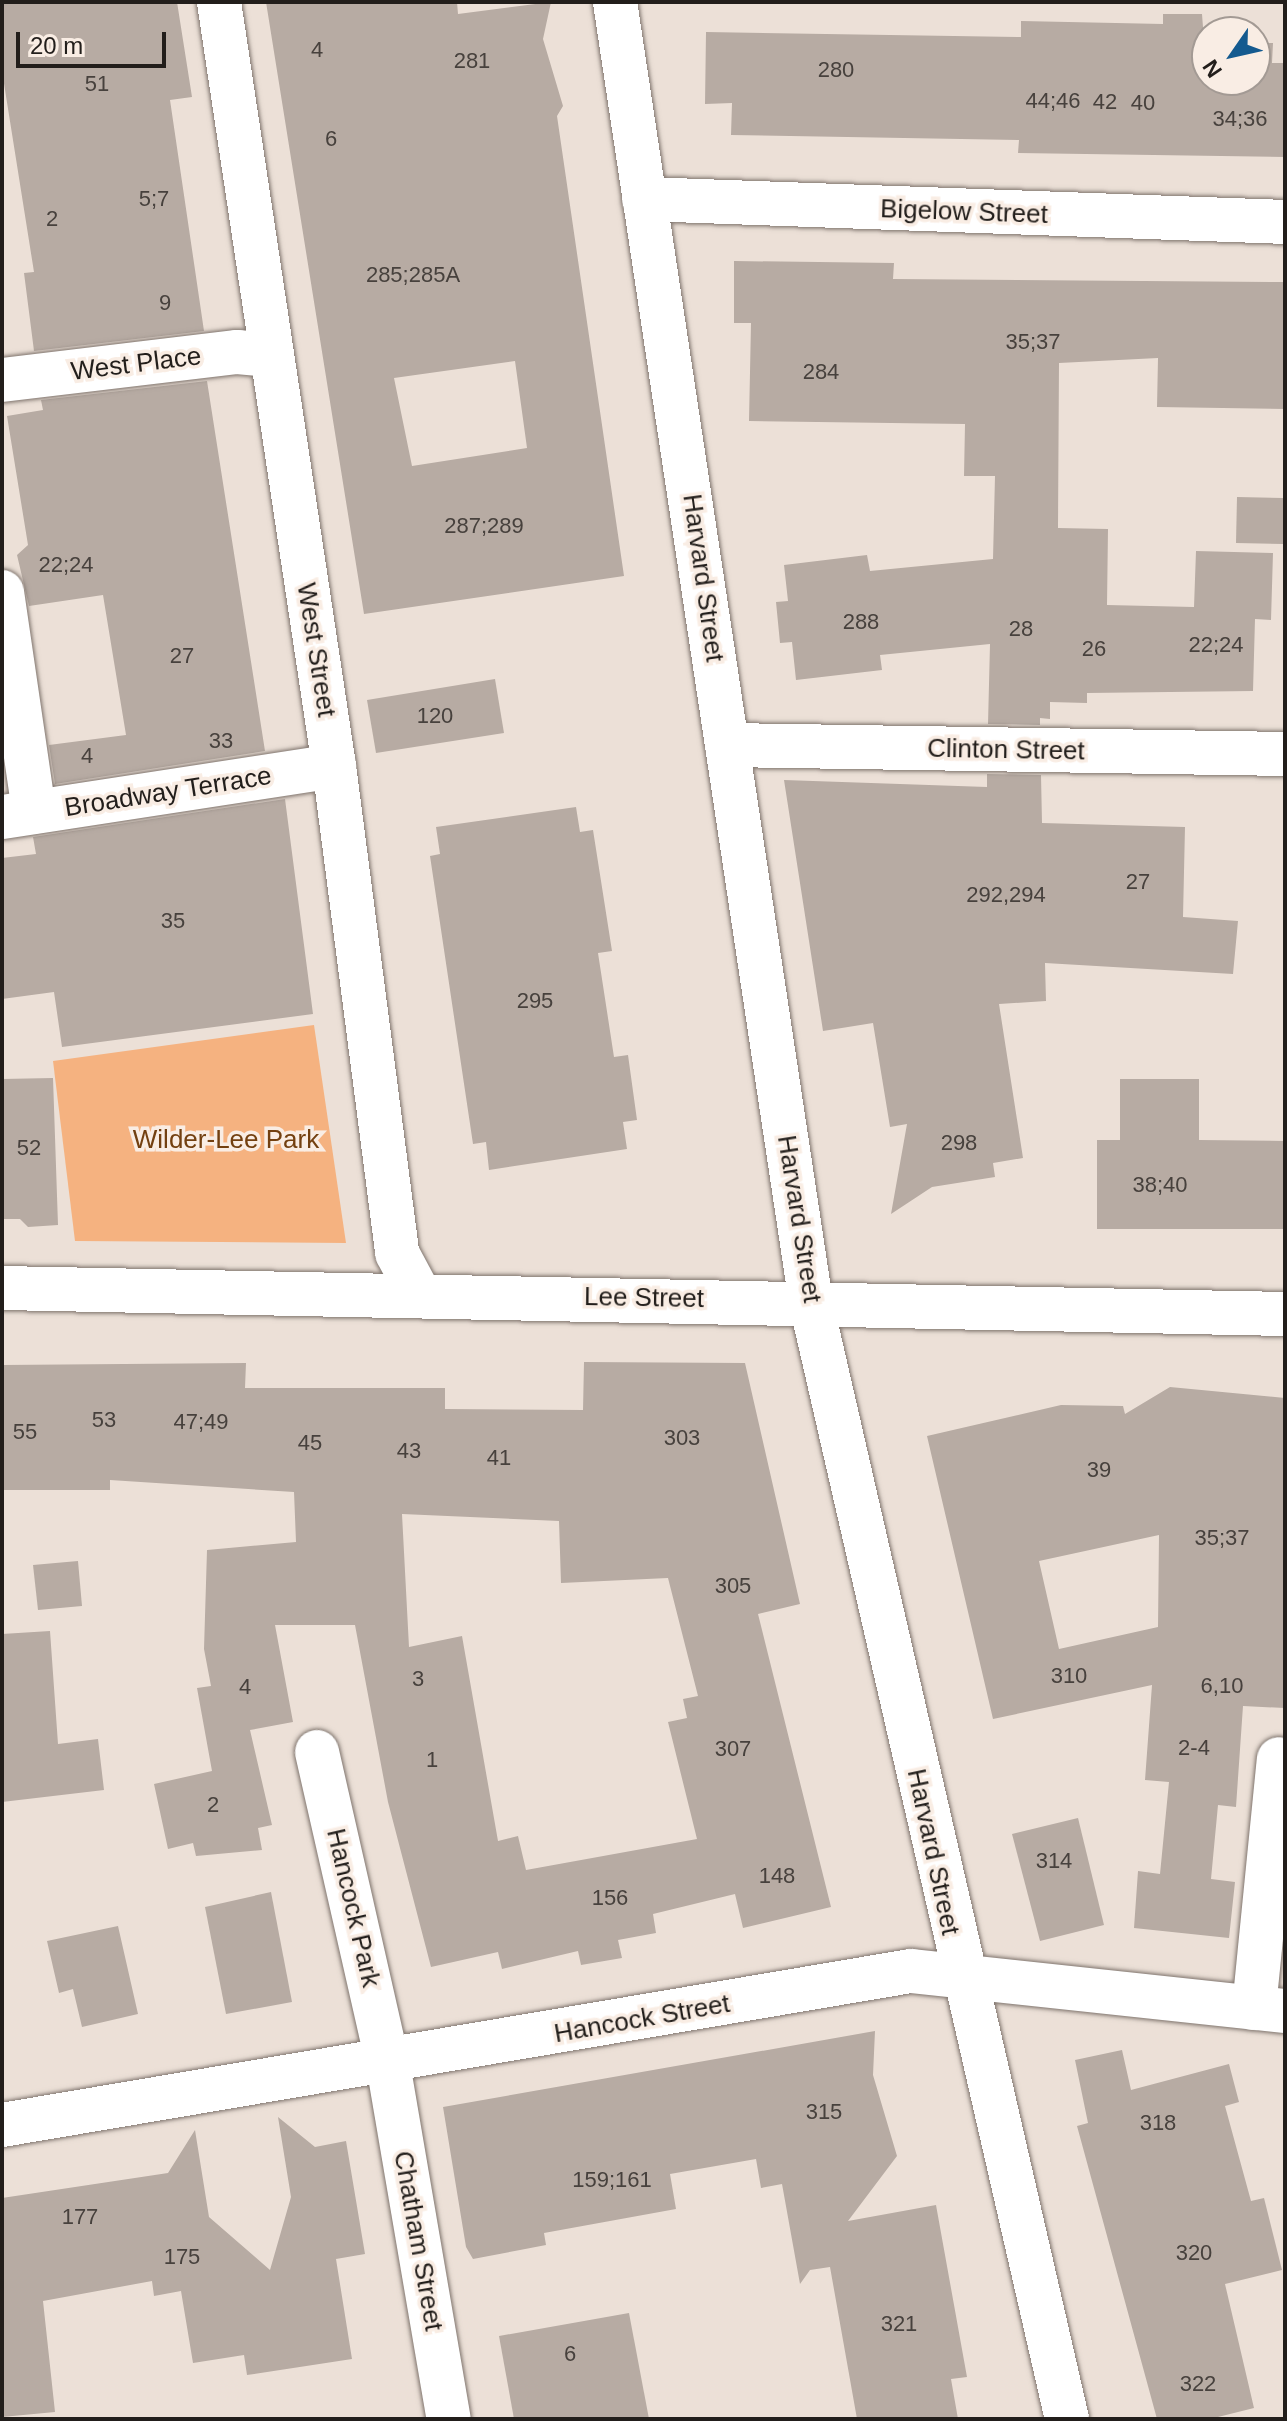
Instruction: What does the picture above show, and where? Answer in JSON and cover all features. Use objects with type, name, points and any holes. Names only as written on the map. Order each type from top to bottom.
[{"type":"street","name":"West Street","points":[[219,2],[334,766],[397,1253],[419,1294]]},
{"type":"street","name":"Harvard Street","points":[[615,2],[811,1303],[960,1976],[1067,2419]]},
{"type":"street","name":"Bigelow Street","points":[[644,199],[1285,222]]},
{"type":"street","name":"West Place","points":[[2,380],[237,352],[271,355]]},
{"type":"street","points":[[2,592],[18,814]]},
{"type":"street","name":"Clinton Street","points":[[727,745],[1285,754]]},
{"type":"street","name":"Broadway Terrace","points":[[18,814],[334,766]]},
{"type":"street","name":"Lee Street","points":[[2,1288],[419,1294],[1285,1314]]},
{"type":"street","name":"Hancock Park","points":[[317,1752],[388,2064]]},
{"type":"street","points":[[1269,2010],[1279,1759]]},
{"type":"street","name":"Hancock Street","points":[[2,2125],[388,2064],[911,1971],[1269,2010]]},
{"type":"street","name":"Chatham Street","points":[[388,2064],[449,2419]]},
{"type":"green space","name":"Wilder-Lee Park","points":[[314,1025],[346,1243],[75,1241],[53,1061]]},
{"type":"building","points":[[2,2],[177,2],[192,97],[170,100],[204,331],[34,351],[24,273],[34,272],[2,71]]},
{"type":"building","points":[[266,2],[457,2],[458,14],[551,2],[543,39],[563,106],[557,116],[624,576],[364,614]],"holes":[[[515,361],[527,448],[412,466],[394,378]]]},
{"type":"building","points":[[1163,14],[1202,14],[1191,16],[1191,96],[1271,96],[1271,43],[1273,43],[1272,63],[1285,63],[1285,157],[1018,153],[1019,140],[731,135],[732,103],[705,104],[706,32],[1021,37],[1021,21],[1163,24]]},
{"type":"building","points":[[734,261],[894,263],[893,279],[1285,282],[1285,409],[1157,407],[1158,358],[1059,363],[1058,528],[1108,529],[1107,605],[1194,607],[1196,551],[1273,553],[1271,620],[1255,619],[1253,691],[1087,693],[1087,703],[1050,702],[1050,719],[1040,718],[1040,725],[988,724],[990,644],[880,655],[882,670],[796,680],[792,642],[780,643],[776,602],[788,601],[784,565],[867,555],[870,571],[993,559],[995,476],[964,476],[965,424],[749,421],[751,323],[734,323]]},
{"type":"building","points":[[207,381],[265,751],[55,784],[49,745],[126,735],[103,595],[29,606],[17,555],[28,545],[7,416],[43,410],[41,400]]},
{"type":"building","points":[[1237,497],[1283,498],[1283,544],[1236,543]]},
{"type":"building","points":[[495,679],[504,733],[376,753],[367,700]]},
{"type":"building","points":[[987,774],[1041,775],[1042,823],[1185,827],[1183,917],[1238,921],[1233,974],[1045,963],[1046,1001],[999,1004],[1023,1158],[993,1163],[995,1177],[932,1187],[891,1214],[907,1124],[890,1127],[873,1023],[823,1031],[784,780],[987,787]]},
{"type":"building","points":[[285,799],[313,1014],[62,1047],[54,992],[2,999],[2,858],[36,854],[33,837]]},
{"type":"building","points":[[576,807],[580,832],[593,830],[612,951],[598,953],[614,1057],[628,1055],[637,1120],[623,1122],[627,1149],[489,1170],[486,1142],[473,1144],[430,856],[440,854],[436,827]]},
{"type":"building","points":[[53,1078],[58,1225],[28,1227],[20,1219],[2,1219],[2,1079]]},
{"type":"building","points":[[1120,1079],[1199,1079],[1199,1140],[1285,1141],[1285,1229],[1097,1229],[1097,1140],[1120,1140]]},
{"type":"building","points":[[584,1362],[745,1363],[800,1604],[758,1614],[831,1907],[743,1928],[735,1894],[653,1914],[656,1933],[618,1940],[622,1958],[581,1965],[578,1951],[502,1969],[498,1952],[431,1967],[388,1802],[355,1625],[275,1625],[293,1722],[250,1730],[272,1825],[258,1828],[262,1850],[196,1856],[193,1843],[168,1849],[154,1784],[212,1771],[197,1688],[211,1686],[204,1649],[207,1550],[296,1542],[294,1492],[110,1480],[110,1490],[2,1490],[2,1365],[246,1363],[245,1388],[445,1388],[445,1409],[583,1410]],"holes":[[[402,1514],[559,1521],[561,1583],[668,1578],[698,1696],[683,1699],[687,1718],[668,1722],[697,1839],[526,1870],[518,1836],[498,1841],[462,1636],[409,1647]]]},
{"type":"building","points":[[1170,1387],[1285,1398],[1285,1708],[1243,1706],[1236,1807],[1218,1805],[1211,1879],[1235,1882],[1229,1938],[1134,1928],[1138,1871],[1160,1874],[1169,1782],[1145,1780],[1152,1685],[993,1719],[927,1436],[1061,1405],[1123,1406],[1125,1414]],"holes":[[[1159,1535],[1158,1627],[1059,1649],[1039,1561]]]},
{"type":"building","points":[[78,1561],[82,1606],[38,1610],[33,1565]]},
{"type":"building","points":[[50,1631],[58,1744],[98,1739],[104,1790],[2,1802],[2,1634]]},
{"type":"building","points":[[1078,1818],[1104,1925],[1040,1941],[1012,1834]]},
{"type":"building","points":[[271,1892],[292,2002],[226,2014],[205,1907]]},
{"type":"building","points":[[118,1926],[138,2014],[82,2027],[73,1989],[59,1993],[47,1941]]},
{"type":"building","points":[[875,2031],[873,2075],[897,2156],[848,2221],[936,2205],[967,2377],[951,2379],[958,2419],[857,2419],[830,2267],[810,2270],[800,2284],[782,2184],[761,2188],[756,2159],[670,2174],[676,2209],[544,2233],[546,2245],[473,2259],[466,2247],[443,2107]]},
{"type":"building","points":[[1122,2050],[1131,2090],[1229,2064],[1239,2102],[1225,2106],[1251,2201],[1264,2198],[1282,2270],[1225,2284],[1254,2408],[1210,2419],[1157,2419],[1077,2126],[1088,2123],[1075,2060]]},
{"type":"building","points":[[278,2117],[315,2147],[346,2141],[365,2254],[336,2259],[352,2359],[247,2375],[244,2355],[193,2363],[181,2291],[154,2296],[152,2281],[43,2301],[55,2412],[2,2417],[2,2198],[168,2173],[195,2130],[209,2217],[270,2270],[291,2197]]},
{"type":"building","points":[[629,2313],[649,2419],[514,2419],[499,2336]]}]
